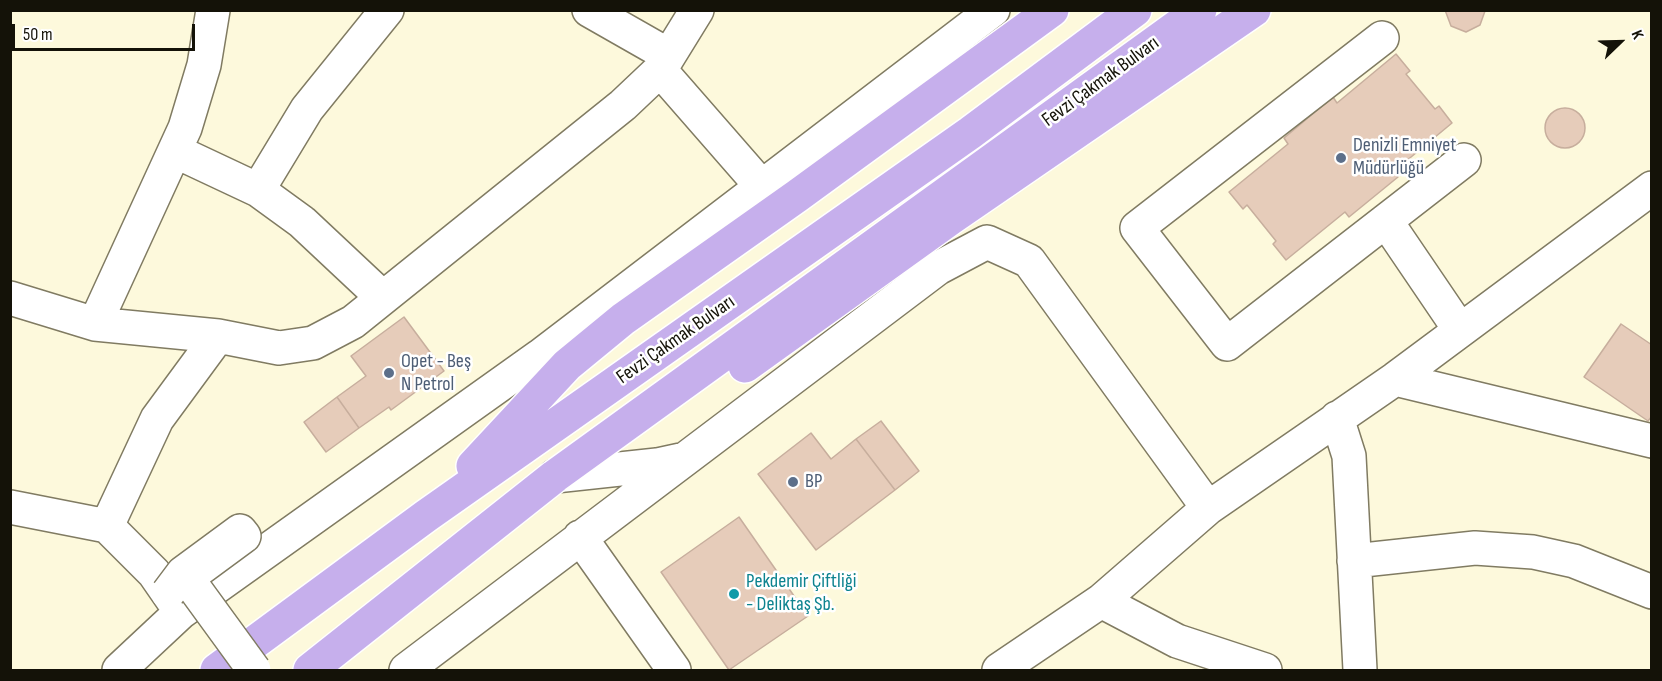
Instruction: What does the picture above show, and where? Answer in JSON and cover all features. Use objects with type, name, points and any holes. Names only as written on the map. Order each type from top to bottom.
[{"type":"main road","points":[[426,516],[567,365],[623,319],[1052,10]]},
{"type":"main road","name":"Fevzi Çakmak Bulvarı","points":[[217,670],[426,516],[970,133],[1135,10]]},
{"type":"main road","name":"Fevzi Çakmak Bulvarı","points":[[310,670],[555,476],[1200,10]]},
{"type":"main road","points":[[555,476],[617,453],[627,447],[790,335],[951,218],[1254,10]]},
{"type":"street","points":[[95,324],[175,151],[204,65],[213,10]]},
{"type":"street","points":[[258,190],[307,109],[387,10]]},
{"type":"street","points":[[589,10],[664,62],[763,188]]},
{"type":"street","points":[[10,298],[95,324],[219,336],[279,348],[313,343],[353,322],[623,105],[664,62],[688,28],[697,10]]},
{"type":"street","points":[[119,670],[174,602],[540,356],[763,188],[993,10]]},
{"type":"street","points":[[1382,38],[1137,228],[1227,344],[1464,160]]},
{"type":"street","points":[[175,151],[258,190],[302,222],[382,297]]},
{"type":"street","points":[[999,670],[1101,601],[1208,508],[1395,379],[1652,188]]},
{"type":"street","points":[[848,338],[879,307],[900,280],[937,245],[951,218]]},
{"type":"street","points":[[1386,221],[1460,330]]},
{"type":"street","points":[[406,670],[938,268],[987,242],[1029,261],[1208,508]]},
{"type":"street","points":[[106,526],[157,419],[219,336]]},
{"type":"street","points":[[1395,379],[1610,433],[1652,441]]},
{"type":"street","points":[[1337,418],[1348,456],[1360,670]]},
{"type":"street","points":[[555,476],[657,465],[687,458]]},
{"type":"street","points":[[10,507],[106,526],[154,573],[174,602]]},
{"type":"street","points":[[174,602],[183,573],[240,531],[244,536],[187,578],[254,670]]},
{"type":"street","points":[[580,537],[674,670]]},
{"type":"street","points":[[1354,561],[1475,548],[1533,552],[1574,561],[1652,592]]},
{"type":"street","points":[[1101,601],[1177,640],[1264,670]]},
{"type":"building","points":[[1445,10],[1485,11],[1480,25],[1466,32],[1451,26]]},
{"type":"building","name":"Denizli Emniyet Müdürlüğü","points":[[1396,54],[1410,71],[1406,74],[1435,109],[1439,106],[1452,123],[1393,172],[1398,177],[1349,217],[1345,212],[1286,260],[1273,244],[1276,241],[1247,205],[1243,209],[1229,192],[1288,144],[1284,138],[1333,97],[1337,103]]},
{"type":"building","points":[[1565,108],[1573,109],[1579,114],[1584,120],[1584,136],[1579,142],[1573,147],[1565,148],[1557,147],[1551,142],[1546,136],[1545,128],[1546,120],[1551,114],[1557,109]]},
{"type":"building","points":[[404,317],[444,371],[391,410],[389,407],[359,428],[337,397],[366,376],[351,356]]},
{"type":"building","points":[[1621,324],[1652,345],[1652,416],[1648,421],[1584,377]]},
{"type":"building","points":[[337,397],[359,428],[326,452],[304,422]]},
{"type":"building","points":[[881,421],[919,471],[895,490],[856,439]]},
{"type":"building","points":[[811,433],[831,459],[856,439],[895,490],[816,550],[758,474]]},
{"type":"building","name":"Pekdemir Çiftliği - Deliktaş Şb.","points":[[739,517],[808,616],[729,670],[661,572]]},
{"type":"place","name":"Denizli Emniyet Müdürlüğü","points":[[1341,158]]},
{"type":"place","name":"Opet - Beş N Petrol","points":[[389,373]]},
{"type":"place","name":"BP","points":[[793,482]]},
{"type":"place","name":"Pekdemir Çiftliği - Deliktaş Şb.","points":[[734,594]]}]
